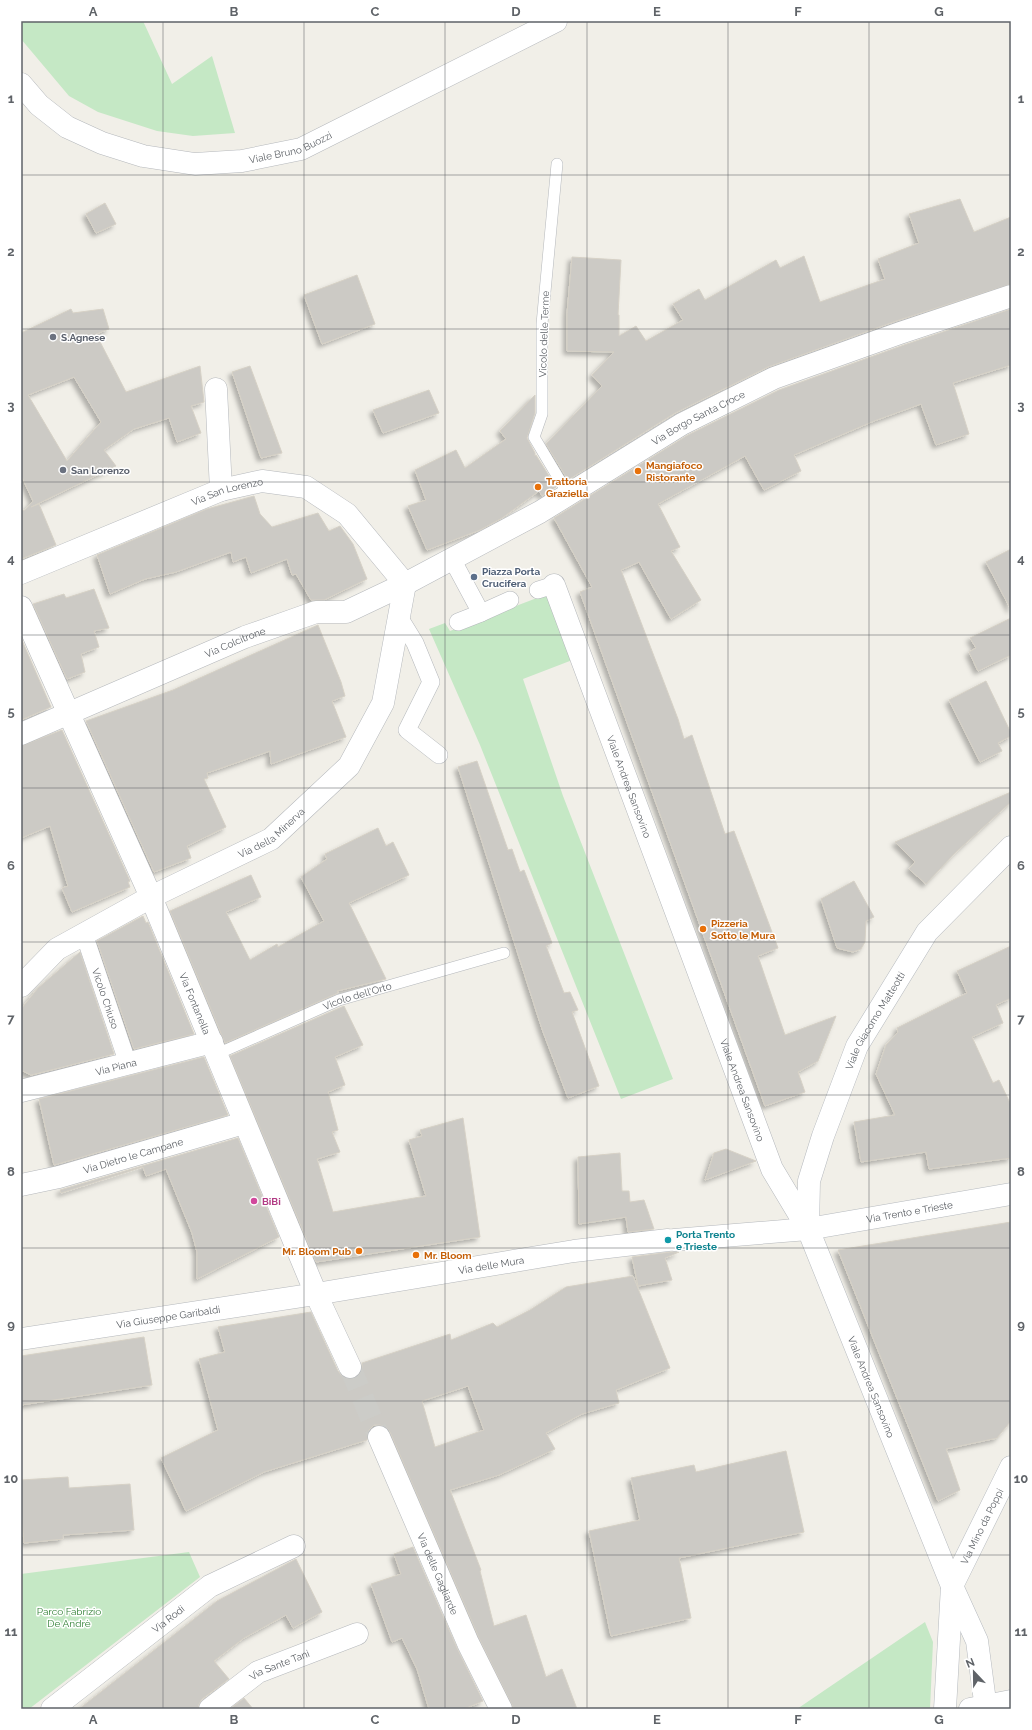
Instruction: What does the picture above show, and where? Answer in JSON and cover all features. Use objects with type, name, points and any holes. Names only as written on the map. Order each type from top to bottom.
[{"type":"street","name":"Viale Bruno Buozzi","points":[[21,84],[39,105],[67,127],[102,143],[143,156],[195,164],[242,161],[301,149],[556,21]]},
{"type":"street","name":"Via Borgo Santa Croce","points":[[405,584],[540,512],[682,424],[774,378],[900,333],[1011,296]]},
{"type":"street","points":[[216,389],[221,490]]},
{"type":"street","name":"Via San Lorenzo","points":[[21,573],[221,490],[262,481],[306,488],[347,514],[405,584]]},
{"type":"street","points":[[452,558],[481,613]]},
{"type":"street","name":"Via della Minerva","points":[[21,986],[57,949],[151,898],[271,839],[349,766],[383,703],[405,584]]},
{"type":"street","name":"Via Colcitrone","points":[[21,734],[68,715],[245,637],[316,612],[346,612],[405,584]]},
{"type":"street","name":"Viale Andrea Sansovino","points":[[546,588],[772,1169],[808,1229],[952,1586],[977,1641],[981,1708]]},
{"type":"street","points":[[458,622],[510,600]]},
{"type":"street","name":"Via Fontanella","points":[[21,607],[151,898],[316,1294]]},
{"type":"street","points":[[399,617],[415,643],[431,682],[407,730],[440,755]]},
{"type":"street","name":"Viale Giacomo Matteotti","points":[[808,1229],[809,1181],[823,1136],[857,1046],[926,932],[1011,847]]},
{"type":"street","name":"Vicolo Chiuso","points":[[84,934],[128,1064]]},
{"type":"street","name":"Via Piana","points":[[21,1091],[128,1064],[214,1048]]},
{"type":"street","name":"Via Dietro le Campane","points":[[21,1185],[59,1177],[244,1123]]},
{"type":"street","name":"Via Trento e Trieste","points":[[808,1229],[1011,1194]]},
{"type":"street","name":"Via delle Mura","points":[[316,1294],[574,1251],[671,1240],[808,1229]]},
{"type":"street","points":[[316,1294],[350,1367]]},
{"type":"street","name":"Via Giuseppe Garibaldi","points":[[21,1340],[316,1294]]},
{"type":"street","name":"Via delle Gagliarde","points":[[379,1436],[468,1643],[501,1709]]},
{"type":"street","name":"Via Mino da Poppi","points":[[952,1586],[1011,1467]]},
{"type":"street","name":"Via Rodi","points":[[58,1707],[210,1586],[294,1546]]},
{"type":"street","points":[[945,1709],[952,1586]]},
{"type":"street","name":"Via Sante Tani","points":[[210,1709],[258,1672],[356,1634]]},
{"type":"street","points":[[981,1708],[1011,1700]]},
{"type":"lane","name":"Vicolo delle Terme","points":[[557,164],[542,324],[542,414],[534,437],[568,494]]},
{"type":"lane","name":"Vicolo dell'Orto","points":[[214,1048],[339,1000],[504,953]]},
{"type":"green space","points":[[21,21],[143,21],[172,84],[212,56],[235,133],[193,136],[157,131],[98,112],[69,96],[21,39]]},
{"type":"green space","points":[[550,593],[575,659],[523,679],[563,796],[673,1079],[621,1099],[480,745],[429,629],[445,623],[450,631]]},
{"type":"green space","name":"Parco Fabrizio De Andrè","points":[[189,1552],[200,1577],[29,1709],[21,1709],[21,1574]]},
{"type":"green space","points":[[925,1622],[933,1642],[930,1709],[797,1709]]},
{"type":"building","points":[[960,199],[974,232],[1011,217],[1011,284],[896,321],[768,367],[675,413],[568,480],[546,444],[602,386],[592,375],[614,352],[567,351],[567,314],[572,257],[621,260],[618,315],[619,336],[636,326],[646,341],[683,320],[673,304],[699,289],[705,300],[776,260],[780,268],[804,256],[820,302],[885,279],[878,259],[919,243],[909,214]]},
{"type":"building","points":[[105,203],[116,224],[96,233],[86,214]]},
{"type":"building","points":[[357,275],[375,324],[322,344],[304,295]]},
{"type":"building","points":[[71,309],[73,313],[103,309],[109,329],[96,334],[126,392],[200,366],[204,402],[191,406],[201,433],[177,442],[169,418],[134,429],[104,450],[116,466],[31,507],[39,504],[56,545],[21,559],[21,511],[25,510],[33,501],[21,475],[21,333]],"holes":[[[74,377],[101,422],[67,461],[28,395]]]},
{"type":"building","points":[[1011,309],[1011,365],[953,383],[969,434],[936,445],[921,404],[874,421],[794,455],[801,471],[764,490],[745,456],[658,504],[680,547],[671,551],[701,600],[671,619],[639,562],[621,570],[678,719],[684,739],[692,735],[725,834],[734,831],[778,948],[758,956],[785,1035],[836,1016],[818,1061],[798,1072],[805,1092],[765,1106],[580,592],[592,587],[554,518],[688,435],[779,390],[904,345]]},
{"type":"building","points":[[250,366],[282,453],[261,458],[232,372]]},
{"type":"building","points":[[429,390],[439,413],[383,433],[373,410]]},
{"type":"building","points":[[535,395],[535,413],[527,438],[535,453],[535,456],[536,455],[556,487],[542,496],[539,491],[502,518],[480,530],[427,550],[408,506],[426,500],[415,470],[456,450],[465,468],[506,439],[500,431]]},
{"type":"building","points":[[254,496],[260,514],[272,527],[318,513],[329,531],[340,526],[353,544],[367,579],[324,600],[311,600],[296,574],[292,575],[287,559],[251,573],[246,557],[233,562],[231,552],[176,572],[145,579],[110,594],[97,555],[207,509]]},
{"type":"building","points":[[1011,549],[1011,610],[986,562]]},
{"type":"building","points":[[94,589],[109,628],[94,631],[99,647],[81,654],[85,672],[67,679],[33,604],[64,594],[66,598]]},
{"type":"building","points":[[1011,618],[1011,655],[978,671],[969,652],[976,648],[970,638]]},
{"type":"building","points":[[318,625],[341,682],[345,696],[332,701],[346,737],[271,764],[270,751],[207,773],[208,778],[204,779],[226,827],[187,846],[191,858],[154,872],[86,721],[173,690]]},
{"type":"building","points":[[21,638],[51,707],[21,720]]},
{"type":"building","points":[[986,681],[1011,733],[1011,736],[998,743],[1002,751],[980,762],[949,700]]},
{"type":"building","points":[[62,730],[130,881],[128,882],[130,887],[72,912],[62,888],[68,886],[50,826],[21,838],[21,746]]},
{"type":"building","points":[[477,761],[508,850],[512,849],[520,872],[524,870],[552,943],[546,946],[564,993],[570,992],[578,1010],[572,1012],[599,1086],[568,1098],[542,1029],[458,767]]},
{"type":"building","points":[[1011,792],[1011,802],[955,853],[926,884],[909,869],[915,862],[895,842]]},
{"type":"building","points":[[378,828],[386,846],[393,842],[409,875],[349,903],[386,979],[337,991],[338,993],[225,1043],[170,911],[251,875],[261,897],[226,912],[250,960],[277,944],[278,947],[324,921],[301,877],[327,859],[325,854]]},
{"type":"building","points":[[854,881],[874,917],[866,921],[865,942],[861,949],[853,952],[837,948],[821,899]]},
{"type":"building","points":[[143,916],[146,923],[148,922],[194,1034],[134,1049],[97,941]]},
{"type":"building","points":[[1011,946],[1011,998],[996,1005],[1003,1023],[972,1037],[993,1083],[999,1080],[1011,1105],[1011,1158],[929,1169],[926,1152],[861,1162],[854,1122],[895,1115],[876,1074],[886,1045],[898,1032],[897,1028],[967,993],[957,971]]},
{"type":"building","points":[[80,952],[114,1054],[31,1075],[21,1070],[21,1009],[38,988]]},
{"type":"building","points":[[344,1006],[363,1045],[335,1057],[345,1085],[328,1092],[338,1130],[332,1132],[340,1152],[317,1159],[333,1212],[426,1196],[409,1140],[422,1136],[420,1130],[463,1118],[480,1237],[316,1262],[230,1056]]},
{"type":"building","points":[[204,1057],[228,1115],[54,1165],[39,1099]]},
{"type":"building","points":[[238,1138],[279,1237],[197,1279],[197,1252],[192,1233],[166,1169],[146,1176],[143,1167],[61,1193],[60,1190]]},
{"type":"building","points":[[726,1149],[756,1161],[705,1180],[714,1153]]},
{"type":"building","points":[[620,1153],[622,1191],[629,1191],[630,1202],[644,1200],[654,1229],[628,1232],[626,1217],[579,1224],[578,1157]]},
{"type":"building","points":[[1011,1222],[1011,1421],[997,1438],[946,1449],[960,1490],[938,1501],[838,1250]]},
{"type":"building","points":[[679,1252],[665,1258],[672,1280],[638,1286],[632,1257]]},
{"type":"building","points":[[633,1276],[670,1368],[616,1390],[619,1403],[582,1414],[546,1433],[555,1449],[499,1475],[450,1490],[481,1570],[480,1571],[494,1626],[526,1615],[546,1677],[562,1669],[577,1709],[514,1709],[479,1638],[390,1432],[386,1427],[374,1425],[369,1430],[367,1440],[264,1472],[186,1511],[161,1458],[218,1430],[199,1359],[225,1352],[218,1327],[311,1312],[338,1371],[343,1377],[349,1379],[356,1378],[360,1374],[362,1363],[450,1334],[451,1340],[493,1323],[497,1327],[530,1310],[566,1287]],"holes":[[[468,1386],[484,1430],[435,1447],[422,1401]]]},
{"type":"building","points":[[144,1337],[152,1385],[21,1405],[21,1356]]},
{"type":"building","points":[[786,1451],[804,1532],[679,1558],[691,1618],[611,1636],[589,1531],[640,1520],[631,1478],[694,1465],[696,1472]]},
{"type":"building","points":[[68,1477],[69,1488],[130,1484],[134,1530],[63,1535],[63,1539],[24,1543],[21,1510],[21,1480]]},
{"type":"building","points":[[413,1547],[457,1648],[483,1701],[464,1709],[429,1709],[417,1669],[402,1638],[392,1642],[371,1584],[401,1574],[394,1554]]},
{"type":"building","points":[[296,1559],[322,1612],[293,1628],[286,1615],[244,1638],[214,1661],[229,1679],[202,1699],[198,1709],[79,1709],[217,1601]]},
{"type":"building","points":[[244,1698],[253,1709],[230,1709]]},
{"type":"tunnel","points":[[350,1367],[379,1437]]},
{"type":"place","name":"S.Agnese","points":[[53,337]]},
{"type":"place","name":"San Lorenzo","points":[[63,470]]},
{"type":"place","name":"Mangiafoco Ristorante","points":[[638,471]]},
{"type":"place","name":"Trattoria Graziella","points":[[538,487]]},
{"type":"place","name":"Piazza Porta Crucifera","points":[[474,577]]},
{"type":"place","name":"Pizzeria Sotto le Mura","points":[[703,929]]},
{"type":"place","name":"BiBi","points":[[254,1201]]},
{"type":"place","name":"Porta Trento e Trieste","points":[[668,1240]]},
{"type":"place","name":"Mr. Bloom Pub","points":[[359,1251]]},
{"type":"place","name":"Mr. Bloom","points":[[416,1255]]}]
